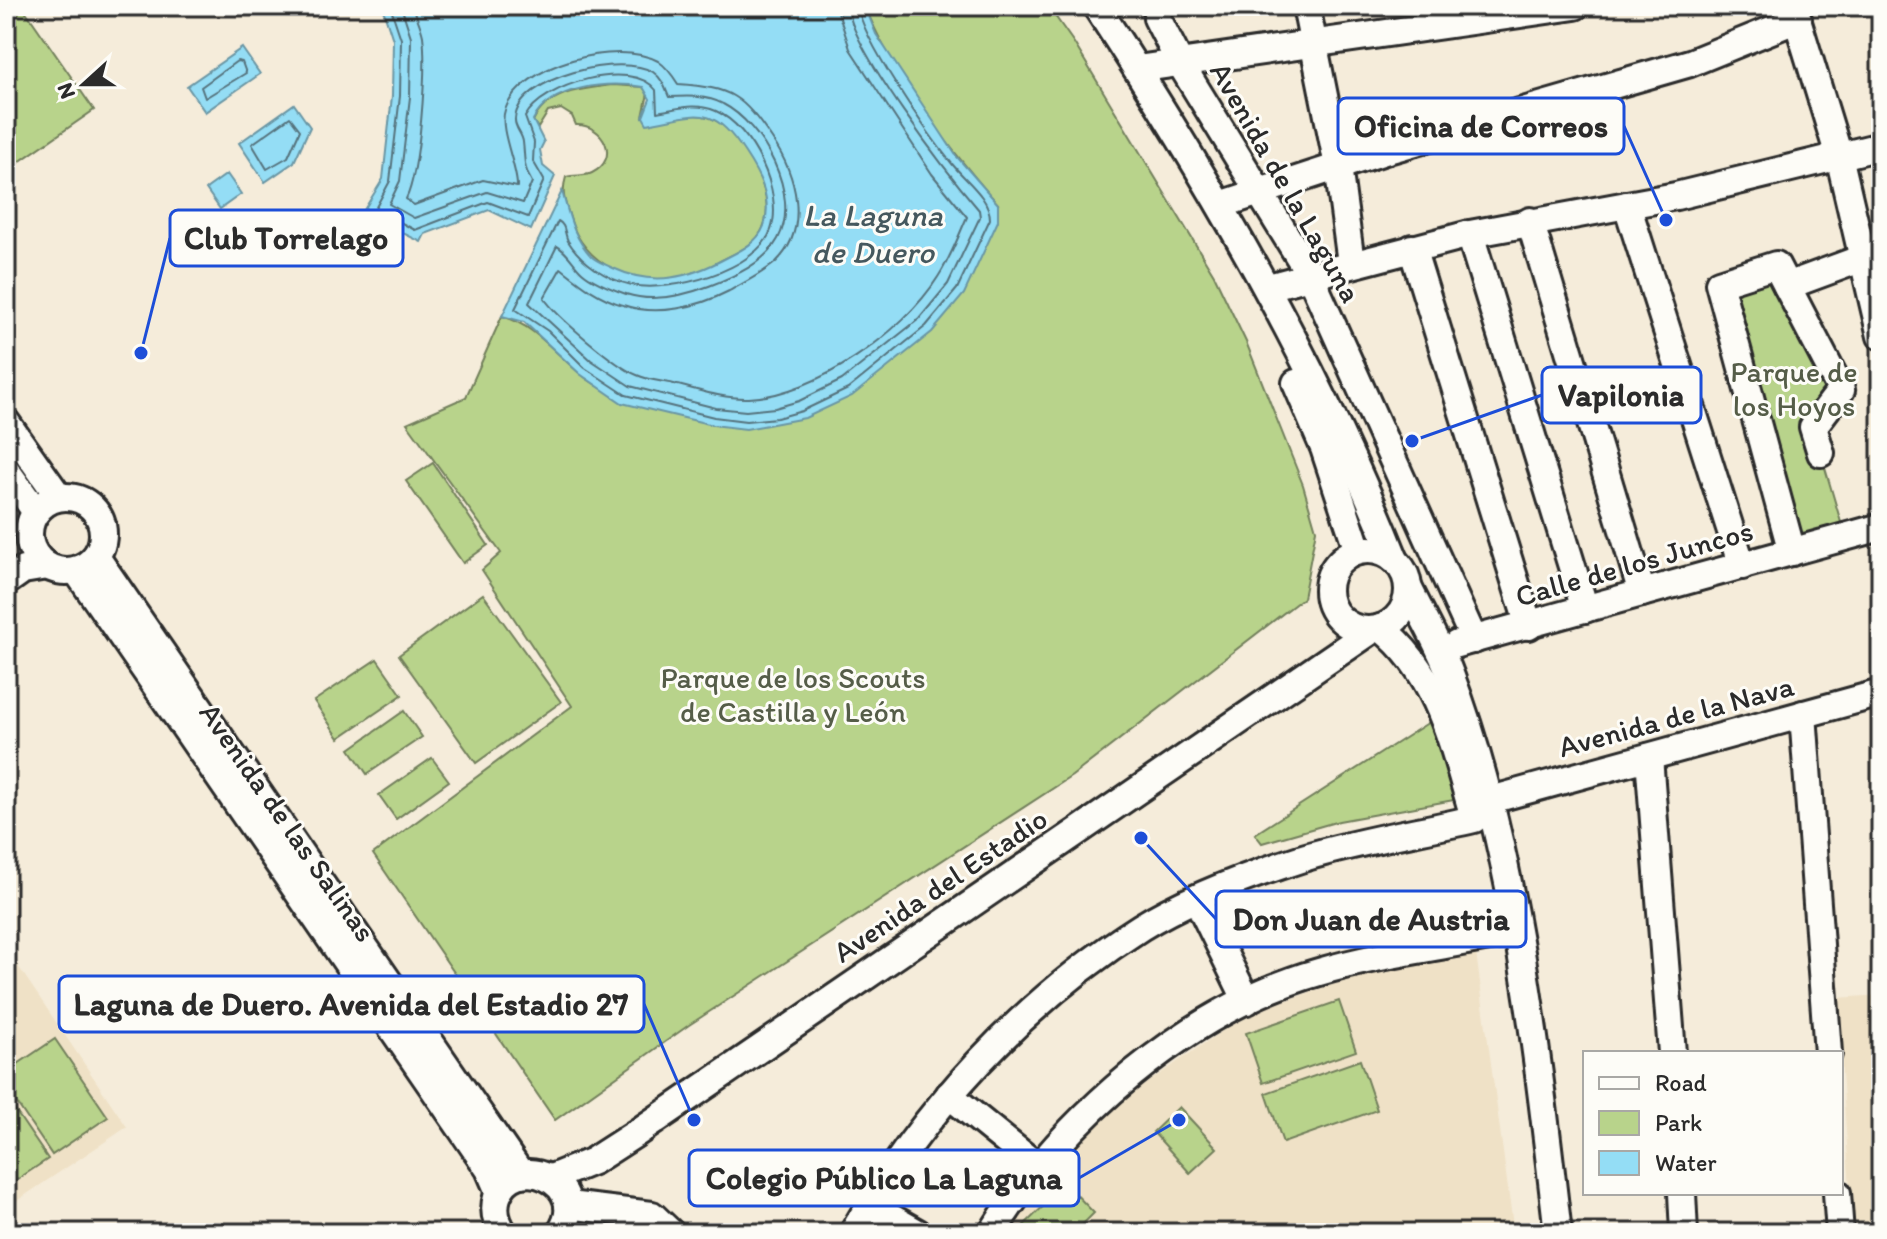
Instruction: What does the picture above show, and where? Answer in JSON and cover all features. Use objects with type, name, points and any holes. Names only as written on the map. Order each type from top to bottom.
[{"type":"street","points":[[1078,6],[1190,182],[1272,330],[1324,448],[1358,551]]},
{"type":"street","points":[[1096,6],[1268,287],[1395,560],[1439,647],[1466,721],[1523,1077],[1542,1233]]},
{"type":"street","name":"Avenida de la Laguna","points":[[1157,6],[1157,18],[1180,63],[1309,273],[1474,640]]},
{"type":"street","points":[[1306,6],[1316,43],[1338,166],[1351,263]]},
{"type":"street","points":[[1137,69],[1514,11],[1575,6]]},
{"type":"street","points":[[1220,205],[1338,166],[1690,63],[1795,12],[1839,156],[1881,336]]},
{"type":"street","points":[[1268,287],[1309,273],[1470,234],[1627,205],[1881,146]]},
{"type":"street","points":[[1627,205],[1742,566]]},
{"type":"street","points":[[1530,221],[1642,593]]},
{"type":"street","points":[[1470,234],[1585,609]]},
{"type":"street","points":[[1412,248],[1529,626]]},
{"type":"street","points":[[1787,286],[1863,258]]},
{"type":"street","points":[[1792,552],[1719,283],[1776,265],[1841,390],[1813,427],[1821,453]]},
{"type":"street","points":[[1300,351],[1336,334]]},
{"type":"street","points":[[6,422],[59,497],[87,504],[100,520],[103,540],[86,564],[27,567],[29,528],[36,512],[59,497]]},
{"type":"street","points":[[6,470],[36,512]]},
{"type":"street","name":"Calle de los Juncos","points":[[1402,645],[1439,647],[1474,640],[1881,527]]},
{"type":"street","points":[[1323,662],[1334,612],[1328,587],[1334,568],[1358,551],[1379,552],[1395,560]]},
{"type":"street","name":"Avenida de las Salinas","points":[[86,564],[521,1174]]},
{"type":"street","name":"Avenida de las Salinas","points":[[86,564],[489,1169],[495,1219]]},
{"type":"street","points":[[1334,612],[1358,629],[1376,629],[1393,622],[1404,607],[1408,587]]},
{"type":"street","points":[[1376,629],[1402,645],[1427,681],[1444,715],[1481,810],[1538,1059],[1558,1233]]},
{"type":"street","name":"Avenida del Estadio","points":[[561,1192],[593,1161],[1323,662],[1376,629]]},
{"type":"street","name":"Avenida de la Nava","points":[[853,1233],[869,1205],[949,1095],[1036,1005],[1142,926],[1197,899],[1302,859],[1481,810],[1649,757],[1881,693]]},
{"type":"street","points":[[1803,714],[1828,1051]]},
{"type":"street","points":[[1649,757],[1672,1051]]},
{"type":"street","points":[[1197,899],[1247,1001]]},
{"type":"street","points":[[992,1233],[1038,1167],[1080,1119],[1156,1057],[1247,1001],[1318,972],[1499,935]]},
{"type":"street","points":[[949,1095],[1038,1167]]},
{"type":"street","points":[[495,1219],[521,1174],[541,1174],[561,1192],[652,1215],[671,1233]]},
{"type":"street","points":[[560,1233],[568,1216],[561,1192]]},
{"type":"street","points":[[1682,1195],[1684,1233]]},
{"type":"street","points":[[1837,1195],[1840,1233]]},
{"type":"street","points":[[869,1205],[918,1233]]},
{"type":"shaded area","points":[[6,953],[10,954],[127,1127],[6,1208]]},
{"type":"shaded area","points":[[1476,953],[1514,1233],[1007,1233],[1052,1171],[1122,1100],[1228,1027],[1270,1006],[1363,974]]},
{"type":"shaded area","points":[[1881,995],[1881,1233],[1853,1233],[1837,998]]},
{"type":"green space","points":[[6,6],[22,6],[94,110],[13,166],[6,156]]},
{"type":"green space","name":"Parque de los Scouts de Castilla y León","points":[[865,6],[1048,6],[1074,43],[1214,275],[1246,342],[1303,485],[1316,530],[1303,598],[1072,776],[689,1025],[555,1120],[373,854],[572,706],[482,570],[501,553],[407,423],[466,397],[502,316],[533,332],[577,371],[608,392],[632,403],[668,413],[998,204],[923,110],[891,58]]},
{"type":"green space","points":[[613,85],[643,87],[648,93],[643,117],[704,116],[721,124],[736,137],[753,163],[766,198],[765,222],[752,242],[699,272],[664,280],[629,276],[599,260],[586,248],[570,218],[564,188],[566,177],[589,174],[601,167],[606,159],[605,143],[594,130],[576,125],[572,116],[561,109],[548,112],[538,128],[533,121],[547,103],[557,97],[578,90]]},
{"type":"green space","name":"Parque de los Hoyos","points":[[1776,265],[1838,394],[1813,427],[1845,536],[1797,550],[1727,280]]},
{"type":"green space","points":[[433,463],[488,545],[463,563],[406,481]]},
{"type":"green space","points":[[483,594],[561,702],[476,763],[399,655]]},
{"type":"green space","points":[[377,659],[402,695],[339,738],[314,701]]},
{"type":"green space","points":[[404,711],[422,737],[367,774],[350,749]]},
{"type":"green space","points":[[1434,719],[1454,800],[1339,821],[1262,843],[1255,834]]},
{"type":"green space","points":[[432,758],[449,781],[396,819],[379,795]]},
{"type":"green space","points":[[1339,1001],[1356,1051],[1263,1083],[1246,1033]]},
{"type":"green space","points":[[55,1039],[108,1117],[52,1155],[6,1087],[6,1072]]},
{"type":"green space","points":[[1360,1060],[1377,1110],[1283,1143],[1266,1093]]},
{"type":"green space","points":[[6,1097],[48,1159],[9,1185],[6,1181]]},
{"type":"green space","points":[[1179,1107],[1217,1148],[1190,1173],[1153,1132]]},
{"type":"green space","points":[[1066,1184],[1094,1213],[1074,1233],[1016,1233]]},
{"type":"water","name":"La Laguna de Duero","points":[[382,6],[865,6],[876,34],[957,157],[998,204],[998,221],[964,294],[932,332],[852,396],[805,418],[746,429],[713,425],[622,403],[580,374],[524,322],[502,316],[562,191],[576,233],[593,258],[628,274],[671,278],[714,264],[758,237],[764,226],[767,206],[760,178],[750,161],[733,137],[713,119],[692,116],[647,124],[643,117],[650,99],[643,87],[614,85],[582,88],[553,99],[541,108],[533,120],[544,142],[540,150],[543,166],[555,176],[531,230],[489,210],[425,234],[421,242],[362,213],[383,179],[392,96],[393,40]]},
{"type":"water","points":[[242,48],[260,74],[205,112],[187,86]]},
{"type":"water","points":[[294,104],[310,127],[294,162],[265,182],[239,143]]},
{"type":"water","points":[[227,174],[241,194],[220,209],[206,189]]},
{"type":"place","name":"Oficina de Correos","points":[[1666,220]]},
{"type":"place","name":"Club Torrelago","points":[[141,353]]},
{"type":"place","name":"Vapilonia","points":[[1412,441]]},
{"type":"place","name":"Don Juan de Austria","points":[[1141,838]]},
{"type":"place","name":"Laguna de Duero. Avenida del Estadio 27","points":[[694,1120]]},
{"type":"place","name":"Colegio Público La Laguna","points":[[1179,1120]]}]
